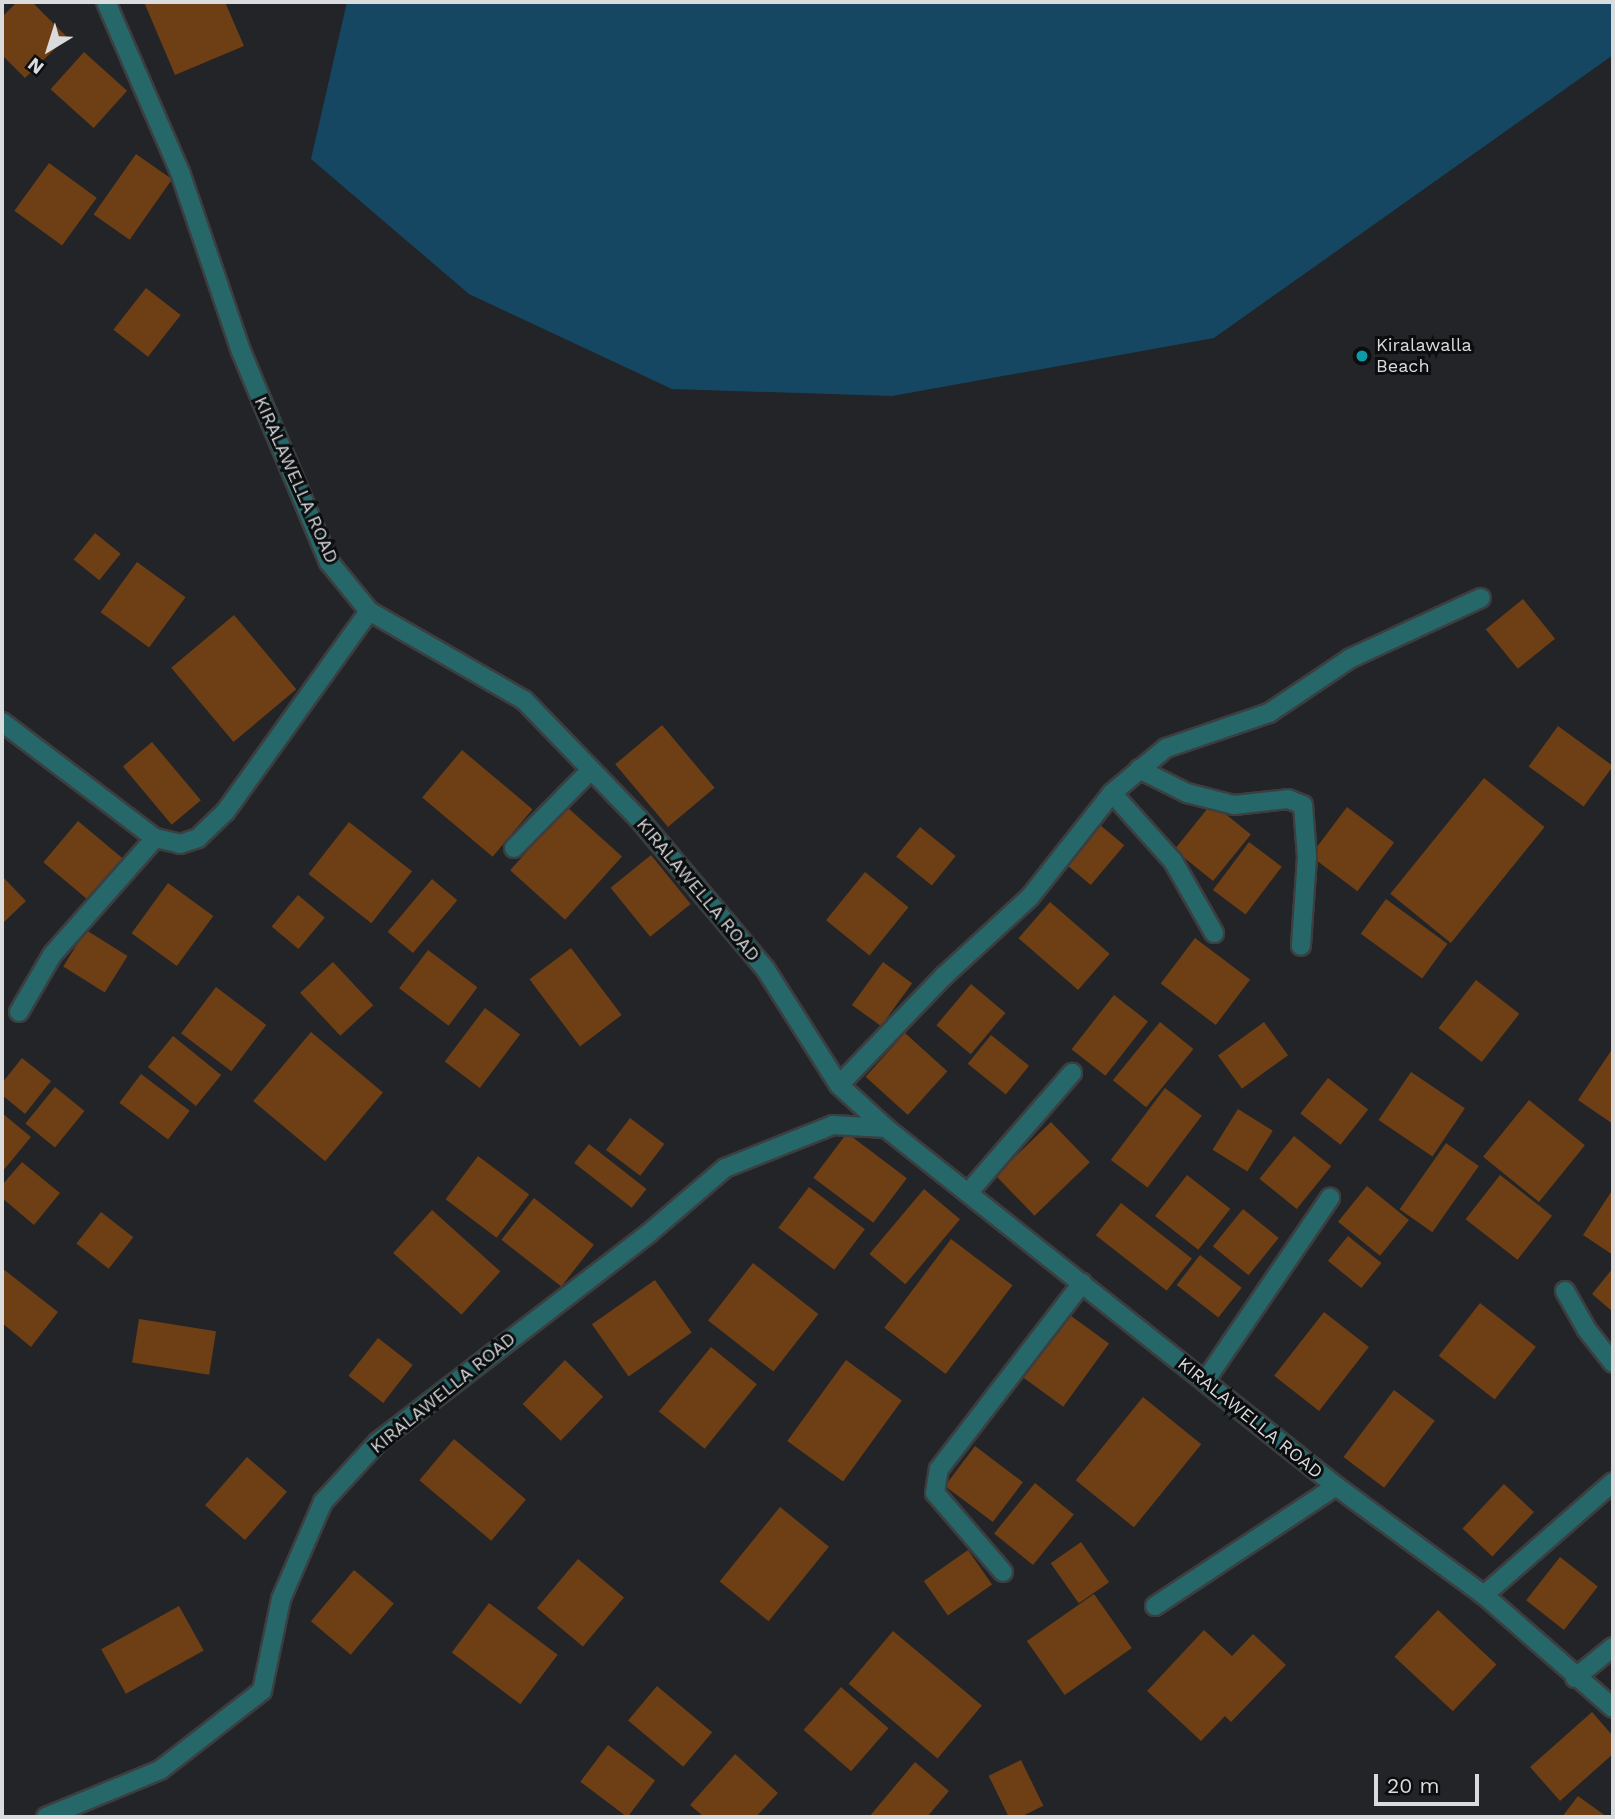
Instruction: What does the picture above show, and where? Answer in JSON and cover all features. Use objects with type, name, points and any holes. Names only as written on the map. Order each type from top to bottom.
[{"type":"street","name":"KIRALAWELLA ROAD","points":[[106,2],[180,173],[241,351],[329,562],[369,611],[524,700],[639,819],[766,970],[839,1085],[886,1128],[1336,1486],[1483,1595],[1575,1678],[1613,1708]]},
{"type":"street","points":[[839,1085],[945,975],[1030,897],[1112,793],[1166,748],[1269,713],[1351,658],[1481,598]]},
{"type":"street","points":[[2,722],[155,838],[180,844],[198,838],[226,811],[369,611]]},
{"type":"street","points":[[1139,769],[1187,793],[1234,805],[1288,799],[1303,805],[1307,857],[1301,946]]},
{"type":"street","points":[[514,848],[591,770]]},
{"type":"street","points":[[1112,793],[1174,861],[1214,933]]},
{"type":"street","points":[[19,1012],[52,954],[155,838]]},
{"type":"street","points":[[968,1193],[1072,1073]]},
{"type":"street","name":"KIRALAWELLA ROAD","points":[[46,1817],[160,1770],[262,1691],[281,1599],[323,1502],[378,1442],[648,1234],[725,1168],[833,1125],[886,1128]]},
{"type":"street","points":[[1205,1381],[1331,1198]]},
{"type":"street","points":[[1003,1572],[935,1493],[939,1469],[1082,1283]]},
{"type":"street","points":[[1565,1291],[1587,1330],[1613,1363]]},
{"type":"street","points":[[1483,1595],[1613,1482]]},
{"type":"street","points":[[1155,1606],[1336,1486]]},
{"type":"street","points":[[1575,1678],[1613,1647]]},
{"type":"water","points":[[347,2],[1613,2],[1613,55],[1214,338],[892,396],[672,389],[469,294],[311,159]]},
{"type":"building","points":[[17,2],[32,2],[67,37],[25,78],[2,55],[2,17]]},
{"type":"building","points":[[144,2],[225,2],[244,46],[175,75]]},
{"type":"building","points":[[84,52],[127,91],[94,128],[51,89]]},
{"type":"building","points":[[136,154],[172,179],[130,240],[94,215]]},
{"type":"building","points":[[49,163],[97,198],[62,245],[14,211]]},
{"type":"building","points":[[146,288],[181,315],[148,357],[113,330]]},
{"type":"building","points":[[95,533],[121,554],[99,580],[74,559]]},
{"type":"building","points":[[137,562],[186,597],[149,647],[101,612]]},
{"type":"building","points":[[1523,599],[1555,639],[1518,669],[1486,629]]},
{"type":"building","points":[[234,615],[296,689],[234,742],[171,668]]},
{"type":"building","points":[[662,725],[715,788],[668,827],[615,764]]},
{"type":"building","points":[[1558,726],[1613,766],[1584,806],[1529,766]]},
{"type":"building","points":[[152,742],[201,800],[172,825],[123,766]]},
{"type":"building","points":[[462,750],[532,809],[493,857],[422,797]]},
{"type":"building","points":[[1484,778],[1545,827],[1451,943],[1390,894]]},
{"type":"building","points":[[1212,803],[1251,834],[1213,881],[1174,850]]},
{"type":"building","points":[[567,807],[622,857],[565,920],[510,870]]},
{"type":"building","points":[[1347,807],[1394,843],[1357,891],[1310,856]]},
{"type":"building","points":[[78,821],[125,861],[91,902],[43,862]]},
{"type":"building","points":[[349,822],[412,871],[371,923],[308,874]]},
{"type":"building","points":[[1099,824],[1124,845],[1091,885],[1066,864]]},
{"type":"building","points":[[920,827],[956,856],[932,885],[896,857]]},
{"type":"building","points":[[1249,842],[1282,867],[1246,915],[1213,890]]},
{"type":"building","points":[[651,855],[691,904],[650,937],[611,888]]},
{"type":"building","points":[[865,872],[909,907],[870,955],[826,920]]},
{"type":"building","points":[[2,876],[26,901],[4,922],[2,919]]},
{"type":"building","points":[[432,879],[457,900],[413,953],[388,932]]},
{"type":"building","points":[[168,883],[213,916],[177,966],[132,933]]},
{"type":"building","points":[[298,895],[325,917],[298,949],[272,926]]},
{"type":"building","points":[[1386,899],[1447,944],[1422,978],[1361,934]]},
{"type":"building","points":[[1050,902],[1110,954],[1078,990],[1019,938]]},
{"type":"building","points":[[86,930],[128,956],[105,992],[63,966]]},
{"type":"building","points":[[1195,938],[1250,980],[1216,1025],[1161,984]]},
{"type":"building","points":[[571,948],[622,1015],[580,1046],[529,979]]},
{"type":"building","points":[[428,950],[478,987],[449,1026],[399,988]]},
{"type":"building","points":[[333,962],[373,1005],[340,1036],[300,993]]},
{"type":"building","points":[[883,962],[912,983],[881,1026],[852,1005]]},
{"type":"building","points":[[1476,980],[1519,1014],[1482,1062],[1438,1028]]},
{"type":"building","points":[[971,984],[1005,1013],[971,1054],[936,1025]]},
{"type":"building","points":[[216,987],[266,1025],[231,1071],[181,1033]]},
{"type":"building","points":[[1114,995],[1148,1021],[1105,1076],[1072,1049]]},
{"type":"building","points":[[485,1008],[520,1034],[480,1088],[445,1062]]},
{"type":"building","points":[[1160,1022],[1193,1049],[1146,1107],[1113,1080]]},
{"type":"building","points":[[1264,1022],[1288,1055],[1242,1089],[1218,1056]]},
{"type":"building","points":[[311,1032],[383,1092],[325,1161],[253,1101]]},
{"type":"building","points":[[905,1033],[947,1071],[908,1115],[866,1077]]},
{"type":"building","points":[[991,1035],[1029,1066],[1006,1095],[968,1064]]},
{"type":"building","points":[[173,1036],[221,1075],[196,1106],[148,1067]]},
{"type":"building","points":[[1613,1048],[1613,1124],[1578,1100]]},
{"type":"building","points":[[22,1058],[51,1081],[25,1114],[2,1095],[2,1083]]},
{"type":"building","points":[[1411,1072],[1465,1108],[1432,1156],[1379,1120]]},
{"type":"building","points":[[141,1074],[190,1111],[168,1139],[119,1103]]},
{"type":"building","points":[[1328,1078],[1368,1109],[1340,1145],[1300,1113]]},
{"type":"building","points":[[55,1087],[85,1111],[55,1147],[25,1124]]},
{"type":"building","points":[[1165,1088],[1202,1116],[1148,1188],[1111,1160]]},
{"type":"building","points":[[1529,1100],[1585,1145],[1539,1202],[1483,1157]]},
{"type":"building","points":[[1238,1109],[1273,1131],[1247,1171],[1213,1150]]},
{"type":"building","points":[[2,1113],[31,1137],[2,1172]]},
{"type":"building","points":[[630,1118],[664,1144],[640,1176],[606,1150]]},
{"type":"building","points":[[1051,1122],[1090,1162],[1035,1216],[996,1175]]},
{"type":"building","points":[[847,1133],[907,1178],[873,1223],[813,1178]]},
{"type":"building","points":[[1294,1136],[1331,1166],[1297,1209],[1259,1179]]},
{"type":"building","points":[[1446,1143],[1479,1166],[1432,1232],[1400,1209]]},
{"type":"building","points":[[589,1144],[647,1189],[632,1208],[574,1163]]},
{"type":"building","points":[[478,1156],[529,1195],[497,1238],[446,1199]]},
{"type":"building","points":[[22,1162],[60,1193],[34,1225],[2,1198],[2,1185]]},
{"type":"building","points":[[1187,1175],[1230,1209],[1198,1250],[1155,1216]]},
{"type":"building","points":[[1500,1175],[1552,1216],[1518,1260],[1466,1219]]},
{"type":"building","points":[[1367,1186],[1409,1220],[1380,1256],[1338,1222]]},
{"type":"building","points":[[809,1187],[865,1229],[834,1270],[778,1228]]},
{"type":"building","points":[[924,1189],[960,1219],[905,1284],[869,1254]]},
{"type":"building","points":[[1613,1189],[1613,1255],[1583,1235]]},
{"type":"building","points":[[534,1198],[594,1245],[561,1287],[501,1240]]},
{"type":"building","points":[[1121,1203],[1192,1258],[1167,1291],[1096,1235]]},
{"type":"building","points":[[1243,1209],[1279,1238],[1249,1275],[1213,1246]]},
{"type":"building","points":[[432,1210],[500,1272],[462,1315],[393,1253]]},
{"type":"building","points":[[101,1212],[133,1237],[109,1269],[76,1244]]},
{"type":"building","points":[[1348,1236],[1381,1263],[1361,1288],[1328,1261]]},
{"type":"building","points":[[951,1239],[1012,1285],[946,1374],[884,1328]]},
{"type":"building","points":[[1200,1255],[1242,1288],[1218,1318],[1177,1285]]},
{"type":"building","points":[[753,1263],[818,1314],[773,1372],[708,1321]]},
{"type":"building","points":[[2,1268],[58,1312],[31,1347],[2,1323]]},
{"type":"building","points":[[1613,1268],[1613,1312],[1592,1294]]},
{"type":"building","points":[[655,1280],[692,1332],[629,1377],[592,1324]]},
{"type":"building","points":[[1480,1303],[1536,1347],[1495,1400],[1439,1356]]},
{"type":"building","points":[[1324,1312],[1369,1347],[1319,1411],[1274,1376]]},
{"type":"building","points":[[1067,1313],[1109,1344],[1063,1407],[1021,1376]]},
{"type":"building","points":[[139,1319],[216,1331],[209,1375],[132,1362]]},
{"type":"building","points":[[378,1338],[413,1365],[383,1403],[348,1376]]},
{"type":"building","points":[[711,1347],[757,1384],[705,1449],[659,1412]]},
{"type":"building","points":[[565,1360],[603,1397],[561,1441],[523,1404]]},
{"type":"building","points":[[846,1360],[902,1401],[843,1481],[787,1441]]},
{"type":"building","points":[[1394,1390],[1435,1421],[1384,1488],[1343,1457]]},
{"type":"building","points":[[1143,1397],[1201,1444],[1134,1527],[1076,1480]]},
{"type":"building","points":[[454,1439],[526,1499],[491,1541],[419,1480]]},
{"type":"building","points":[[975,1446],[1023,1482],[993,1522],[945,1486]]},
{"type":"building","points":[[247,1457],[287,1492],[245,1540],[205,1505]]},
{"type":"building","points":[[1035,1483],[1074,1514],[1033,1565],[994,1534]]},
{"type":"building","points":[[1504,1484],[1534,1512],[1492,1557],[1462,1529]]},
{"type":"building","points":[[780,1507],[829,1547],[769,1621],[720,1582]]},
{"type":"building","points":[[1081,1542],[1109,1582],[1079,1603],[1051,1563]]},
{"type":"building","points":[[968,1550],[992,1584],[948,1615],[924,1581]]},
{"type":"building","points":[[1560,1557],[1598,1587],[1564,1630],[1526,1600]]},
{"type":"building","points":[[578,1559],[624,1598],[583,1647],[537,1608]]},
{"type":"building","points":[[354,1570],[394,1603],[351,1655],[311,1621]]},
{"type":"building","points":[[1094,1594],[1132,1648],[1065,1695],[1027,1641]]},
{"type":"building","points":[[489,1603],[558,1655],[520,1704],[452,1653]]},
{"type":"building","points":[[179,1606],[204,1651],[126,1694],[101,1649]]},
{"type":"building","points":[[1438,1610],[1497,1665],[1453,1711],[1394,1657]]},
{"type":"building","points":[[1204,1630],[1232,1656],[1253,1634],[1286,1665],[1231,1722],[1225,1716],[1201,1741],[1147,1691]]},
{"type":"building","points":[[893,1631],[982,1706],[938,1758],[849,1684]]},
{"type":"building","points":[[657,1686],[712,1732],[683,1767],[628,1720]]},
{"type":"building","points":[[841,1687],[889,1728],[851,1771],[804,1730]]},
{"type":"building","points":[[1592,1712],[1613,1736],[1613,1754],[1560,1801],[1530,1767]]},
{"type":"building","points":[[608,1745],[655,1781],[628,1817],[580,1782]]},
{"type":"building","points":[[735,1754],[778,1793],[756,1817],[704,1817],[690,1805]]},
{"type":"building","points":[[1021,1760],[1043,1806],[1020,1817],[1009,1817],[989,1776]]},
{"type":"building","points":[[915,1762],[949,1791],[927,1817],[869,1817]]},
{"type":"building","points":[[1578,1796],[1607,1817],[1562,1817]]},
{"type":"place","name":"Kiralawalla Beach","points":[[1362,356]]}]
